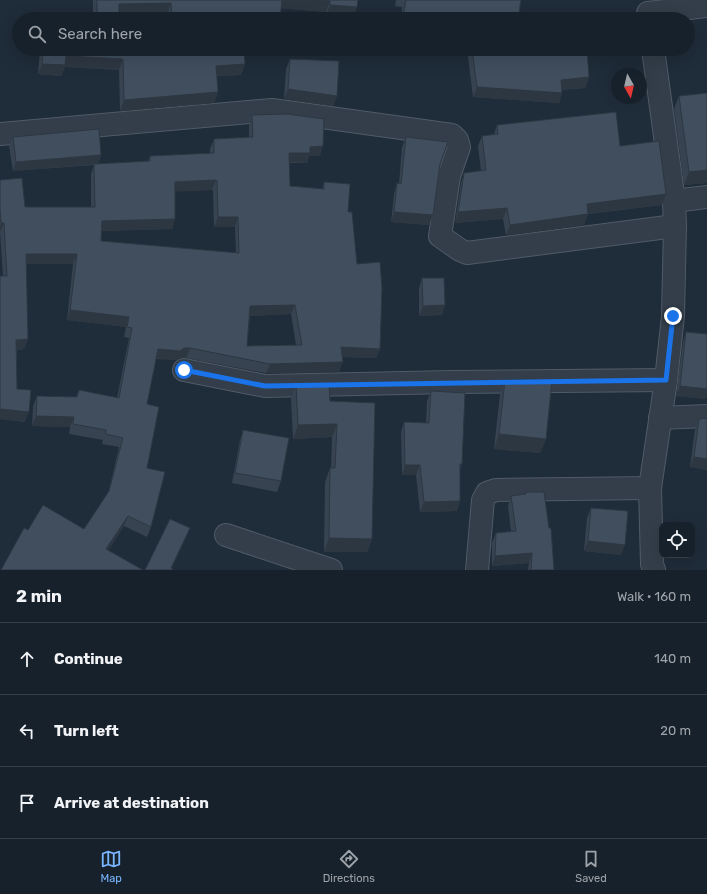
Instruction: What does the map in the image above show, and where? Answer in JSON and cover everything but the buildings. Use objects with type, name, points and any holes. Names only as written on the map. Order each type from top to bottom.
[{"type":"street","points":[[647,11],[707,6]]},
{"type":"street","points":[[654,56],[674,201],[676,226],[673,316],[666,380],[650,488],[652,564],[654,570]]},
{"type":"street","points":[[0,134],[272,110],[452,135],[458,140],[459,147],[449,176],[440,236],[467,253],[676,226]]},
{"type":"street","points":[[674,201],[707,197]]},
{"type":"street","points":[[184,370],[265,386],[443,382],[666,380]]},
{"type":"street","points":[[660,418],[707,416]]},
{"type":"street","points":[[477,570],[483,500],[487,493],[496,490],[650,488]]},
{"type":"street","points":[[226,534],[330,570]]},
{"type":"route","points":[[184,370],[265,386],[451,382],[666,380],[673,316]]}]
